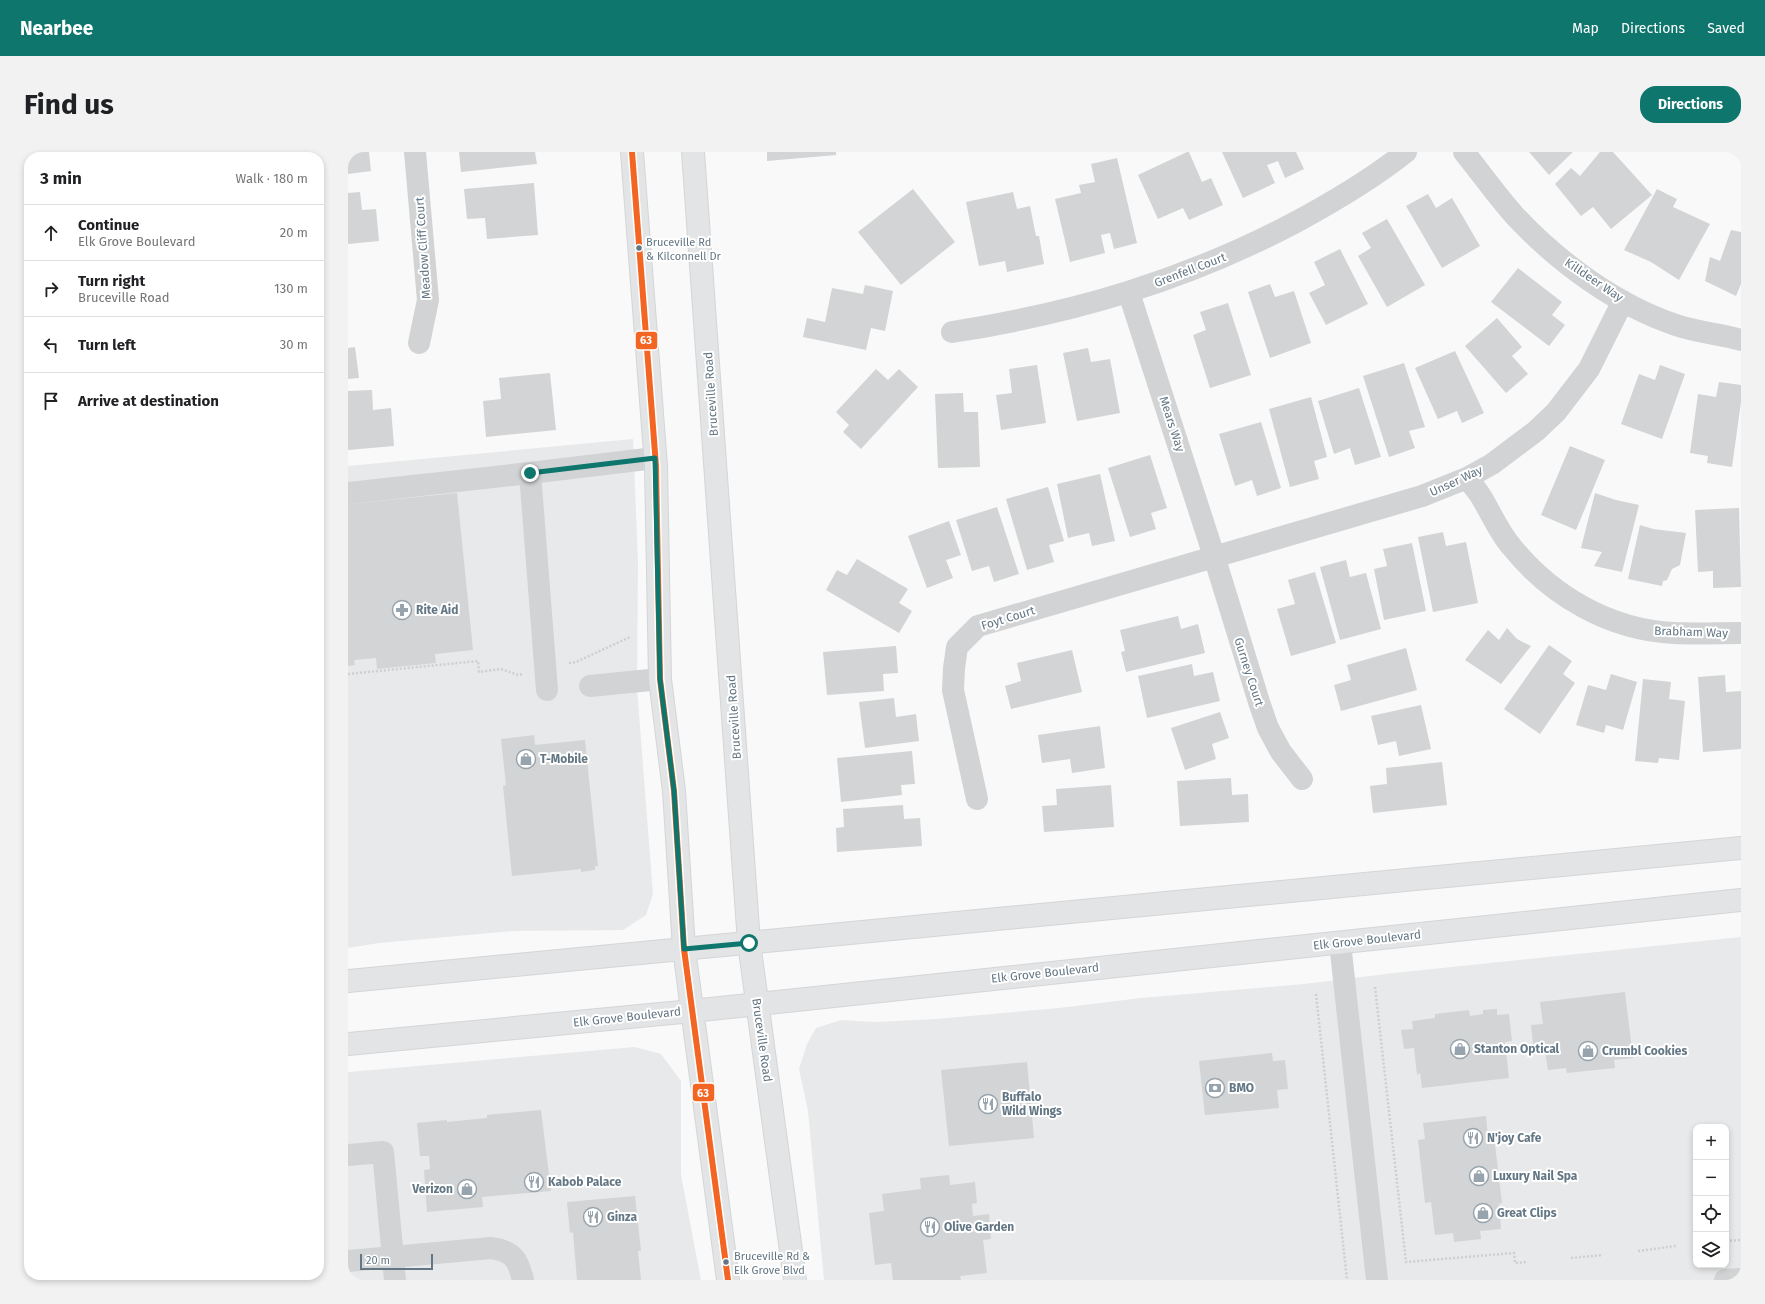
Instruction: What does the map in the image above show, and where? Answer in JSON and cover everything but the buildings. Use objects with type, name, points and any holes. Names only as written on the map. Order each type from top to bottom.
[{"type":"main road","points":[[632,152],[655,458],[660,679],[674,791],[684,949],[728,1280]]},
{"type":"main road","name":"Bruceville Road","points":[[694,152],[749,943],[795,1280]]},
{"type":"main road","points":[[348,981],[1741,848]]},
{"type":"main road","name":"Elk Grove Boulevard","points":[[348,1044],[692,1011],[1741,900]]},
{"type":"street","name":"Meadow Cliff Court","points":[[415,152],[428,300],[419,343]]},
{"type":"street","name":"Grenfell Court","points":[[952,332],[1003,324],[1071,309],[1129,293],[1201,267],[1264,239],[1324,207],[1382,171],[1406,152]]},
{"type":"street","name":"Killdeer Way","points":[[1464,152],[1514,215],[1534,236],[1579,273],[1623,301],[1676,325],[1741,340]]},
{"type":"street","name":"Mears Way","points":[[1129,293],[1214,556]]},
{"type":"street","name":"Unser Way","points":[[1214,556],[1422,496],[1467,478],[1514,449],[1556,412],[1589,370],[1623,301]]},
{"type":"street","points":[[348,493],[655,458]]},
{"type":"street","points":[[530,473],[547,679]]},
{"type":"street","name":"Brabham Way","points":[[1467,478],[1483,498],[1495,523],[1510,545],[1528,566],[1548,584],[1570,600],[1594,613],[1620,623],[1646,630],[1674,633],[1741,633]]},
{"type":"street","name":"Gurney Court","points":[[1214,556],[1268,728],[1282,752],[1302,780]]},
{"type":"street","name":"Foyt Court","points":[[977,799],[953,690],[957,647],[978,626],[1214,556]]},
{"type":"street","points":[[590,686],[660,679]]},
{"type":"street","points":[[1340,942],[1377,1280]]},
{"type":"street","points":[[348,1155],[383,1152],[395,1280]]},
{"type":"street","points":[[348,1261],[492,1248],[504,1250],[514,1257],[520,1268],[523,1280]]},
{"type":"street","points":[[1725,1280],[1741,1279]]},
{"type":"path","points":[[348,674],[478,661],[479,672],[501,669],[518,676],[547,679],[576,662],[630,637]]},
{"type":"path","points":[[1375,987],[1406,1262],[1514,1253],[1515,1263],[1527,1262]]},
{"type":"path","points":[[1316,994],[1347,1280]]},
{"type":"path","points":[[1729,1241],[1741,1240]]},
{"type":"path","points":[[1638,1251],[1676,1246]]},
{"type":"path","points":[[1571,1258],[1603,1254]]},
{"type":"shaded area","points":[[633,439],[638,561],[637,688],[653,894],[646,915],[623,930],[514,931],[379,943],[348,948],[348,466]]},
{"type":"shaded area","points":[[1741,937],[1741,1280],[824,1280],[808,1111],[799,1069],[807,1044],[816,1028],[841,1020],[876,1022],[936,1019],[1059,1008],[1141,998],[1304,984],[1394,973]]},
{"type":"shaded area","points":[[635,1047],[661,1054],[681,1081],[681,1175],[701,1280],[348,1280],[348,1072]]},
{"type":"transit line","name":"63","points":[[632,152],[656,466],[660,679],[674,791],[684,949],[728,1280]]},
{"type":"place","name":"Bruceville Rd & Kilconnell Dr","points":[[639,248]]},
{"type":"place","name":"Rite Aid","points":[[402,610]]},
{"type":"place","name":"T-Mobile","points":[[526,759]]},
{"type":"place","name":"Stanton Optical","points":[[1460,1049]]},
{"type":"place","name":"Crumbl Cookies","points":[[1588,1051]]},
{"type":"place","name":"BMO","points":[[1215,1088]]},
{"type":"place","name":"Buffalo Wild Wings","points":[[988,1104]]},
{"type":"place","name":"N'joy Cafe","points":[[1473,1138]]},
{"type":"place","name":"Luxury Nail Spa","points":[[1479,1176]]},
{"type":"place","name":"Kabob Palace","points":[[534,1182]]},
{"type":"place","name":"Verizon","points":[[467,1189]]},
{"type":"place","name":"Great Clips","points":[[1483,1213]]},
{"type":"place","name":"Ginza","points":[[593,1217]]},
{"type":"place","name":"Olive Garden","points":[[930,1227]]},
{"type":"place","name":"Bruceville Rd & Elk Grove Blvd","points":[[726,1262]]},
{"type":"route","points":[[530,473],[655,458],[660,679],[674,791],[684,949],[749,943]]}]
